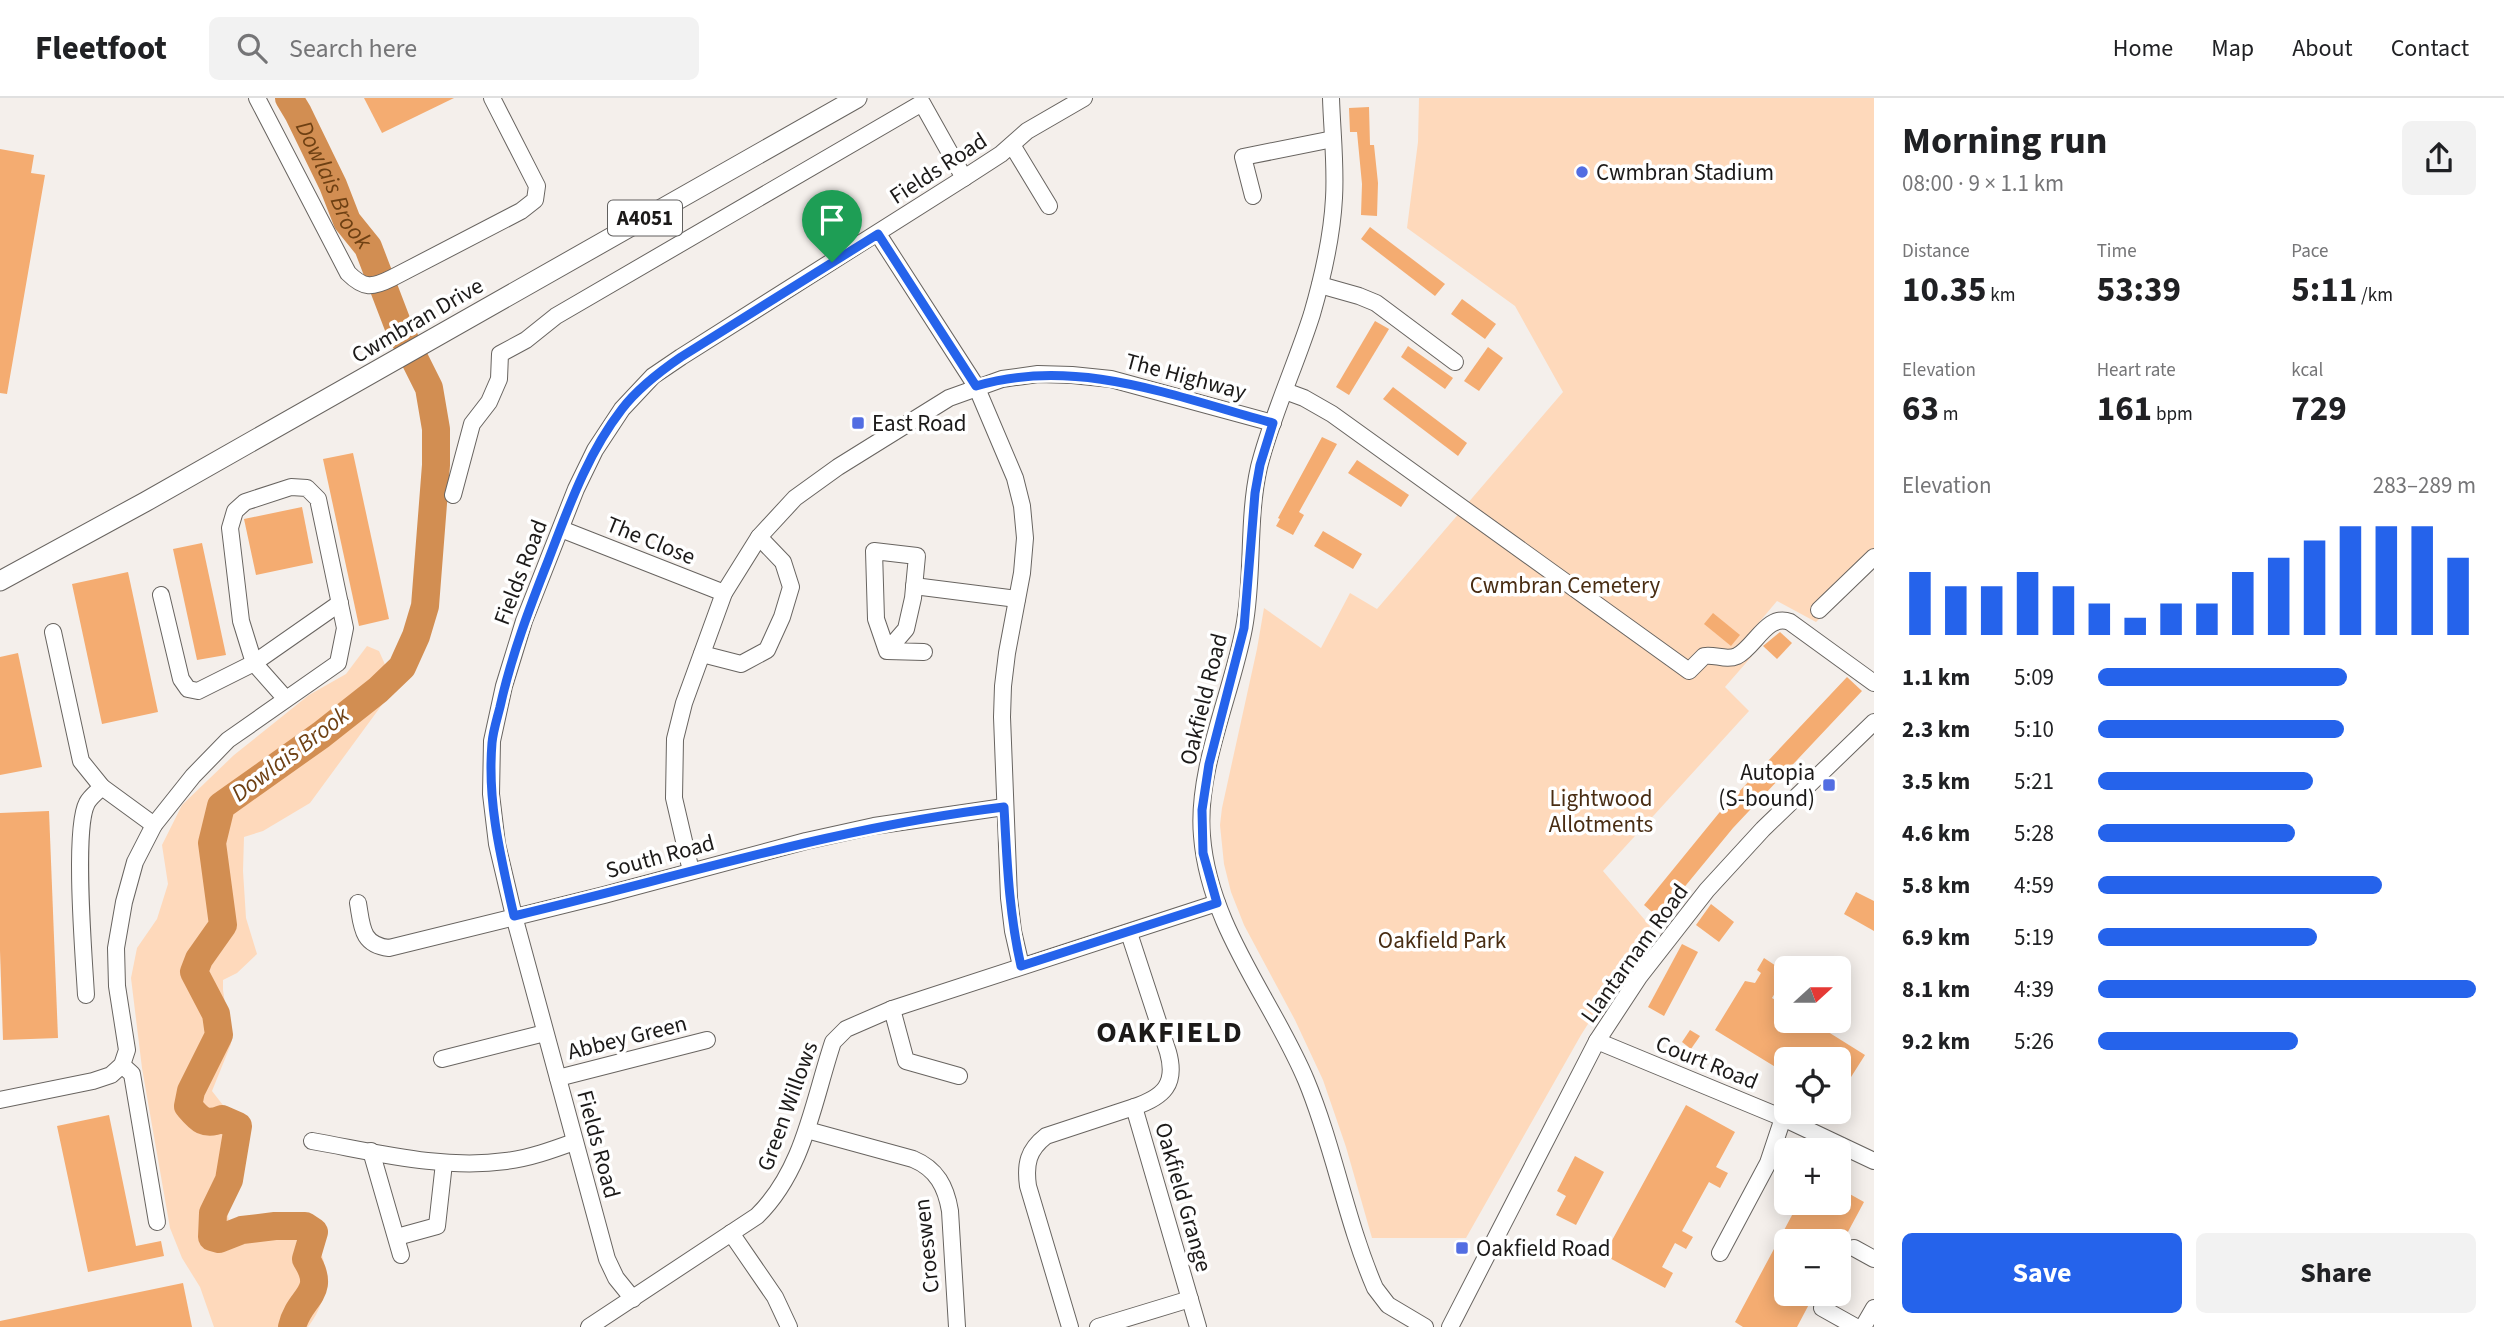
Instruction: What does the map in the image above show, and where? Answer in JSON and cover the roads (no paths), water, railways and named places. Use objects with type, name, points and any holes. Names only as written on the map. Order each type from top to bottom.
[{"type":"main road","name":"Cwmbran Drive","points":[[0,581],[434,339],[856,98]]},
{"type":"street","points":[[257,98],[348,273],[358,283],[376,286],[521,211],[535,200],[537,186],[492,98]]},
{"type":"street","name":"Fields Road","points":[[632,1299],[616,1278],[607,1259],[497,844],[491,794],[492,741],[504,686],[524,621],[576,489],[595,450],[622,409],[653,376],[964,178],[1012,145],[1027,131],[1084,98]]},
{"type":"street","name":"Oakfield Road","points":[[1331,98],[1334,208],[1320,285],[1260,465],[1255,493],[1244,628],[1209,764],[1202,810],[1203,853],[1230,937],[1307,1083],[1375,1288],[1395,1320],[1425,1327]]},
{"type":"street","points":[[453,495],[472,424],[489,402],[499,379],[500,354],[526,340],[556,316],[922,103],[964,178]]},
{"type":"street","points":[[1254,196],[1243,157],[1333,139]]},
{"type":"street","points":[[1012,145],[1049,206]]},
{"type":"street","points":[[878,234],[976,386],[1015,478],[1022,506],[1025,538],[1022,573],[1003,686],[1004,807],[1009,898],[1021,966]]},
{"type":"street","points":[[1320,285],[1376,303],[1455,362]]},
{"type":"street","name":"The Highway","points":[[691,872],[676,809],[673,772],[675,739],[684,703],[724,593],[759,537],[794,498],[838,467],[949,398],[976,386],[1002,379],[1038,374],[1111,379],[1273,423]]},
{"type":"street","points":[[1285,391],[1320,406],[1689,671],[1704,656],[1728,658],[1737,655],[1771,624],[1781,620],[1790,622],[1874,683]]},
{"type":"street","points":[[0,1100],[93,1081],[111,1074],[122,1065],[127,1050],[117,986],[116,948],[124,902],[135,862],[154,825],[193,776],[228,740],[338,663],[345,628],[318,499],[307,488],[291,487],[245,502],[235,511],[230,528],[241,621],[254,663],[285,698]]},
{"type":"street","name":"The Close","points":[[561,529],[724,593]]},
{"type":"street","points":[[702,654],[741,664],[767,650],[782,617],[791,587],[783,562],[759,537]]},
{"type":"street","points":[[874,551],[917,556],[906,629],[887,652],[876,620],[874,551]]},
{"type":"street","points":[[1819,610],[1874,557]]},
{"type":"street","points":[[914,586],[1017,599]]},
{"type":"street","points":[[161,595],[181,680],[188,689],[198,691],[209,688],[254,663],[340,603]]},
{"type":"street","points":[[53,632],[82,761],[102,787],[154,825]]},
{"type":"street","points":[[887,652],[924,652]]},
{"type":"street","name":"Llantarnam Road","points":[[1450,1327],[1597,1041],[1639,976],[1707,890],[1763,829],[1874,722]]},
{"type":"street","points":[[86,995],[80,845],[82,817],[87,802],[102,787]]},
{"type":"street","name":"South Road","points":[[358,903],[363,932],[378,946],[389,947],[806,842],[943,814],[1004,807]]},
{"type":"street","name":"Green Willows","points":[[589,1327],[757,1216],[774,1200],[794,1164],[807,1130],[833,1042],[846,1029],[892,1009],[1217,903]]},
{"type":"street","name":"Oakfield Grange","points":[[1070,1327],[1028,1186],[1027,1161],[1036,1144],[1046,1136],[1135,1107],[1160,1096],[1170,1080],[1168,1052],[1129,933]]},
{"type":"street","points":[[892,1009],[906,1061],[959,1076]]},
{"type":"street","points":[[442,1059],[545,1033]]},
{"type":"street","name":"Abbey Green","points":[[558,1079],[707,1040]]},
{"type":"street","name":"Court Road","points":[[1597,1041],[1774,1114]]},
{"type":"street","points":[[122,1065],[132,1074],[156,1222]]},
{"type":"street","name":"Oakfield Grange","points":[[1135,1107],[1198,1327]]},
{"type":"street","points":[[1720,1253],[1768,1163],[1781,1124]]},
{"type":"street","name":"Court Road","points":[[1797,1124],[1872,1156]]},
{"type":"street","name":"Croeswen","points":[[807,1130],[913,1159],[931,1169],[938,1177],[948,1198],[950,1211],[957,1327]]},
{"type":"street","points":[[312,1141],[444,1163],[481,1164],[548,1152],[574,1142]]},
{"type":"street","points":[[371,1151],[401,1255]]},
{"type":"street","points":[[397,1237],[437,1226],[444,1163]]},
{"type":"street","points":[[731,1233],[775,1297],[789,1327]]},
{"type":"street","points":[[1854,1248],[1874,1259]]},
{"type":"street","name":"Oakfield Grange","points":[[1098,1327],[1190,1299]]},
{"type":"street","points":[[1822,1308],[1856,1327]]},
{"type":"street","points":[[1863,1327],[1874,1308]]},
{"type":"waterway","name":"Dowlais Brook","points":[[289,98],[333,185],[347,221],[368,247],[399,328],[429,388],[436,429],[436,465],[425,606],[416,636],[402,667],[378,690],[321,735],[221,806],[212,843],[223,925],[199,959],[194,972],[216,1014],[219,1035],[191,1091],[188,1106],[202,1120],[211,1122],[222,1119],[238,1126],[229,1180],[213,1213],[212,1237],[219,1239],[242,1230],[275,1226],[305,1226],[314,1232],[306,1259],[312,1271],[313,1288],[292,1327]]},
{"type":"place","name":"Cwmbran Stadium","points":[[1582,172]]},
{"type":"place","name":"East Road","points":[[858,423]]},
{"type":"place","name":"Autopia (S-bound)","points":[[1829,785]]},
{"type":"place","name":"Oakfield Road","points":[[1462,1248]]},
{"type":"district","name":"OAKFIELD","points":[[1170,1032]]},
{"type":"park label","name":"Cwmbran Cemetery","points":[[1565,585]]},
{"type":"park label","name":"Lightwood Allotments","points":[[1601,811]]},
{"type":"park label","name":"Oakfield Park","points":[[1442,940]]}]
